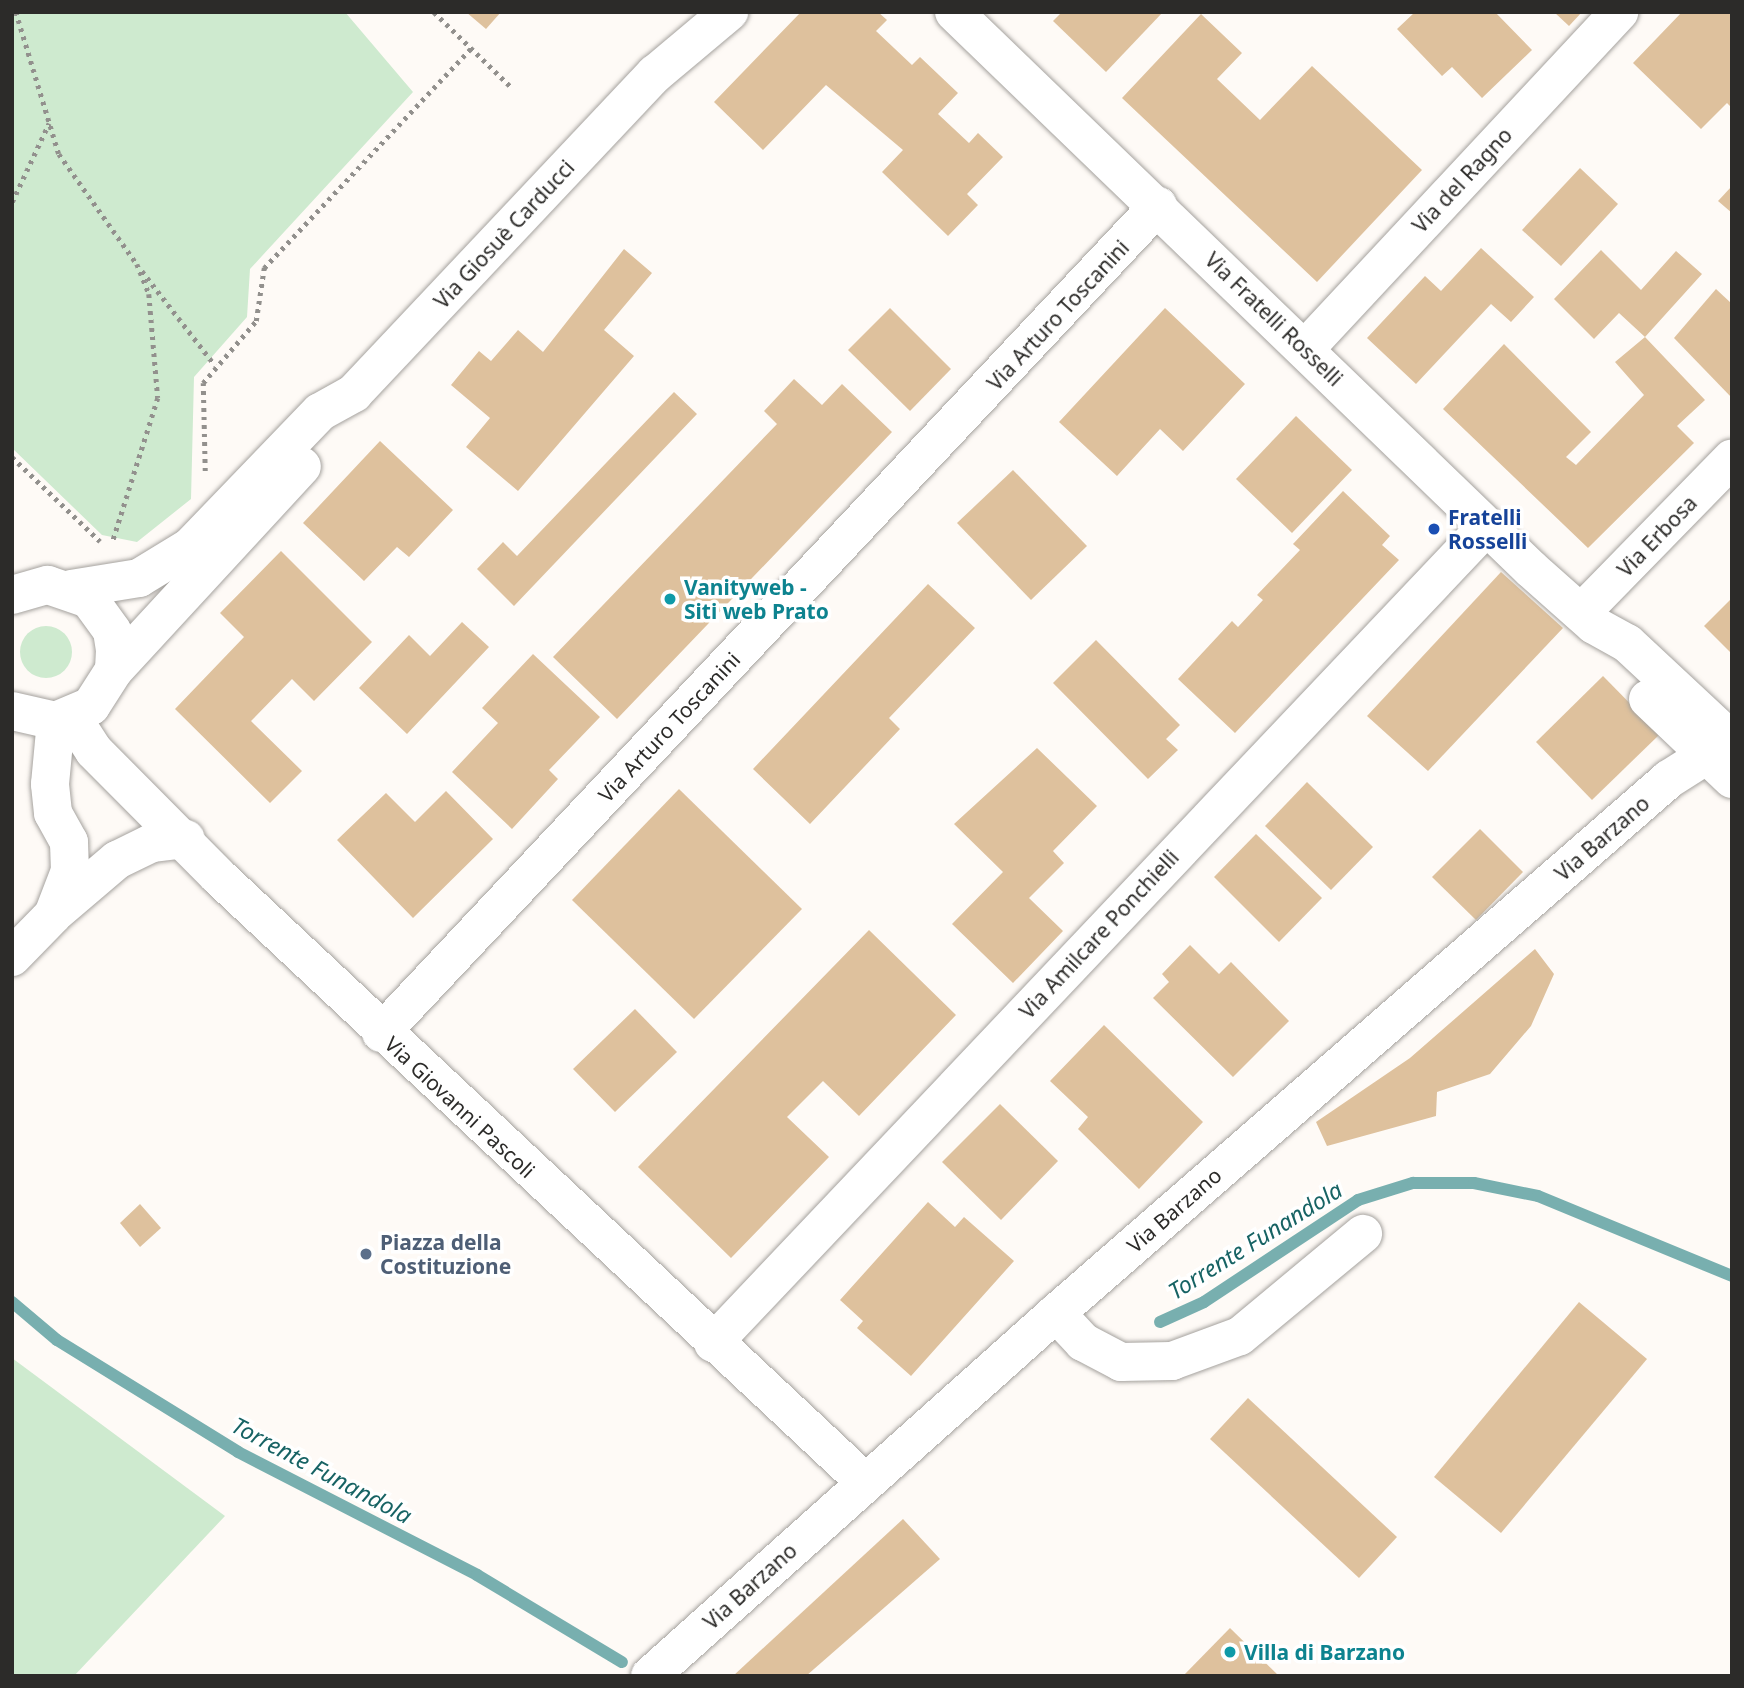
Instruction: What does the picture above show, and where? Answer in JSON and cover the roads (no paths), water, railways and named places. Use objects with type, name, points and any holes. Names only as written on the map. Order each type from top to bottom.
[{"type":"street","name":"Via Giosuè Carducci","points":[[655,74],[696,12]]},
{"type":"street","name":"Via Giosuè Carducci","points":[[12,595],[48,585],[71,589],[139,578],[190,547],[320,412],[354,393],[655,74],[729,12]]},
{"type":"street","name":"Via del Ragno","points":[[1305,349],[1619,12]]},
{"type":"street","name":"Via Fratelli Rosselli","points":[[977,20],[1158,206],[1486,527],[1588,619],[1627,643],[1723,758]]},
{"type":"street","name":"Via Arturo Toscanini","points":[[381,1033],[1158,206]]},
{"type":"street","name":"Via Giosuè Carducci","points":[[64,719],[91,706],[114,670],[343,423],[354,393]]},
{"type":"street","name":"Via Erbosa","points":[[1588,619],[1732,458]]},
{"type":"street","name":"Via Amilcare Ponchielli","points":[[713,1343],[1486,527]]},
{"type":"street","points":[[71,589],[103,613],[112,631],[114,670]]},
{"type":"street","points":[[12,711],[64,719],[53,813],[72,856],[53,915]]},
{"type":"street","name":"Via Giovanni Pascoli","points":[[64,719],[381,1033],[865,1482]]},
{"type":"street","name":"Via Barzano","points":[[650,1676],[1056,1313],[1669,779],[1723,758]]},
{"type":"street","points":[[12,957],[53,915],[117,860],[152,843],[186,839]]},
{"type":"street","points":[[1056,1313],[1083,1342],[1121,1362],[1172,1361],[1240,1336],[1363,1234]]},
{"type":"waterway","name":"Torrente Funandola","points":[[1160,1322],[1204,1302],[1358,1200],[1413,1183],[1474,1183],[1538,1196],[1732,1276]]},
{"type":"waterway","name":"Torrente Funandola","points":[[12,1302],[57,1340],[238,1452],[477,1575],[622,1662]]},
{"type":"place","name":"Fratelli Rosselli","points":[[1434,529]]},
{"type":"place","name":"Vanityweb - Siti web Prato","points":[[670,599]]},
{"type":"place","name":"Piazza della Costituzione","points":[[366,1254]]},
{"type":"place","name":"Villa di Barzano","points":[[1230,1652]]}]
